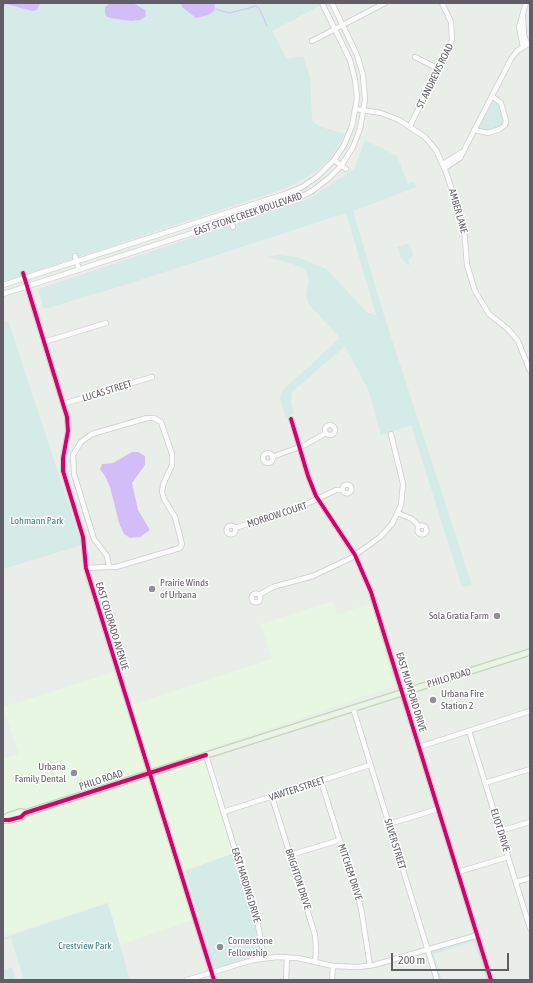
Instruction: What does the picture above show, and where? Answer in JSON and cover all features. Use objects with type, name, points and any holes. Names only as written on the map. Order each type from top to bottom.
[{"type":"main road","name":"PHILO ROAD","points":[[3,820],[15,819],[25,813],[530,652]]},
{"type":"street","name":"EAST STONE CREEK BOULEVARD","points":[[3,286],[228,213],[302,187],[318,176],[334,160],[348,136],[356,110],[353,70],[335,28],[322,3]]},
{"type":"street","name":"EAST STONE CREEK BOULEVARD","points":[[3,294],[230,221],[303,196],[319,186],[341,166],[357,137],[364,110],[365,89],[361,66],[332,3]]},
{"type":"street","points":[[312,41],[385,3]]},
{"type":"street","name":"ST. ANDREWS ROAD","points":[[410,126],[451,46],[453,35],[451,22],[442,3]]},
{"type":"street","points":[[444,166],[460,158],[511,59],[527,44],[524,36],[523,17],[526,3]]},
{"type":"street","points":[[415,57],[439,69]]},
{"type":"street","points":[[474,130],[488,133],[500,129],[505,125],[506,121],[501,103],[492,96]]},
{"type":"street","name":"AMBER LANE","points":[[356,110],[364,110],[390,116],[410,126],[427,140],[444,166],[464,229],[467,265],[475,291],[489,314],[508,329],[518,340],[530,371]]},
{"type":"street","points":[[334,160],[346,169]]},
{"type":"street","points":[[228,213],[233,227]]},
{"type":"street","points":[[75,256],[79,270]]},
{"type":"street","name":"EAST COLORADO AVENUE","points":[[23,273],[68,425],[63,458],[63,471],[83,537],[86,568],[214,980]]},
{"type":"street","points":[[44,342],[106,323]]},
{"type":"street","name":"LUCAS STREET","points":[[63,404],[152,377]]},
{"type":"street","points":[[86,568],[116,567],[180,548],[182,544],[175,517],[163,495],[163,485],[172,465],[172,454],[163,425],[156,418],[146,418],[92,434],[81,442],[73,456],[74,474],[94,539],[107,556],[109,567]]},
{"type":"street","name":"EAST MUMFORD DRIVE","points":[[291,419],[310,482],[318,500],[355,555],[371,592],[492,980]]},
{"type":"street","points":[[272,457],[314,442],[326,433]]},
{"type":"street","points":[[259,595],[273,587],[318,574],[355,555],[386,532],[398,513],[402,501],[403,484],[391,434]]},
{"type":"street","name":"MORROW COURT","points":[[236,528],[318,500],[336,490],[343,490]]},
{"type":"street","points":[[398,513],[412,519],[419,526]]},
{"type":"street","name":"SILVER STREET","points":[[353,708],[437,980]]},
{"type":"street","points":[[419,747],[530,711]]},
{"type":"street","name":"ELIOT DRIVE","points":[[469,731],[530,928]]},
{"type":"street","name":"EAST HARDING DRIVE","points":[[206,756],[258,925],[264,958]]},
{"type":"street","name":"VAWTER STREET","points":[[223,812],[370,765]]},
{"type":"street","points":[[485,783],[530,769]]},
{"type":"street","name":"MITCHEM DRIVE","points":[[321,781],[361,908],[368,941],[370,966]]},
{"type":"street","name":"BRIGHTON DRIVE","points":[[272,797],[315,935],[315,962]]},
{"type":"street","points":[[389,824],[438,809]]},
{"type":"street","points":[[500,832],[530,822]]},
{"type":"street","points":[[290,855],[340,840]]},
{"type":"street","points":[[458,872],[508,856]]},
{"type":"street","points":[[516,882],[530,878]]},
{"type":"street","points":[[187,980],[240,963],[264,958],[287,957],[333,966],[370,966],[478,935]]},
{"type":"street","points":[[286,980],[287,957]]},
{"type":"street","points":[[332,980],[333,966]]},
{"type":"shaded area","points":[[3,3],[40,3],[37,10],[32,11]]},
{"type":"shaded area","points":[[110,3],[133,3],[145,10],[146,16],[140,20],[131,21],[110,18],[106,16],[105,7]]},
{"type":"shaded area","points":[[181,3],[214,3],[215,6],[214,11],[208,15],[196,18],[182,7]]},
{"type":"shaded area","points":[[132,452],[138,452],[145,456],[145,465],[132,483],[138,510],[150,530],[140,537],[130,538],[124,534],[119,523],[110,487],[100,469],[102,464],[113,463]]},
{"type":"shaded area","points":[[333,601],[337,615],[371,603],[394,686],[208,749],[239,853],[185,870],[201,917],[120,945],[107,903],[3,936],[3,759],[19,754],[3,707],[114,672],[125,707],[272,659],[261,624]]},
{"type":"green space","points":[[3,3],[325,3],[272,31],[287,59],[303,56],[310,77],[312,120],[318,126],[345,134],[331,158],[314,173],[287,188],[3,282]]},
{"type":"green space","points":[[493,102],[498,104],[503,120],[502,125],[487,131],[481,130],[479,126]]},
{"type":"green space","points":[[365,140],[397,156],[408,184],[414,181],[416,187],[353,211],[383,312],[472,585],[462,587],[411,425],[381,436],[369,392],[345,346],[292,392],[291,401],[294,413],[286,418],[280,399],[283,390],[340,338],[309,305],[306,296],[309,279],[305,270],[293,264],[267,257],[279,255],[297,257],[326,269],[368,313],[376,315],[346,213],[125,285],[44,309],[38,289],[308,199],[354,169]]},
{"type":"green space","points":[[410,244],[413,254],[409,259],[409,266],[401,258],[397,247]]},
{"type":"green space","name":"Lohmann Park","points":[[8,320],[82,545],[3,569],[3,322]]},
{"type":"green space","points":[[231,854],[234,856],[256,925],[261,954],[258,957],[216,968],[212,963],[185,871]]},
{"type":"green space","name":"Crestview Park","points":[[108,903],[130,980],[24,980],[11,938],[3,940],[3,938]]},
{"type":"green space","points":[[471,939],[477,941],[489,980],[486,980],[474,941],[434,954],[442,980],[439,980],[431,952]]},
{"type":"green space","points":[[12,967],[16,980],[3,980],[3,970]]},
{"type":"waterway","points":[[215,9],[230,13],[256,6],[259,8],[267,26]]},
{"type":"cycle path","points":[[23,273],[67,417],[68,431],[63,458],[63,471],[83,537],[86,568],[214,980]]},
{"type":"cycle path","points":[[291,419],[308,476],[316,496],[355,555],[371,592],[491,980]]},
{"type":"cycle path","points":[[3,820],[21,817],[25,813],[206,755]]},
{"type":"place","name":"Prairie Winds of Urbana","points":[[152,589]]},
{"type":"place","name":"Sola Gratia Farm","points":[[497,616]]},
{"type":"place","name":"Urbana Fire Station 2","points":[[433,700]]},
{"type":"place","name":"Urbana Family Dental","points":[[74,773]]},
{"type":"place","name":"Cornerstone Fellowship","points":[[220,947]]}]
